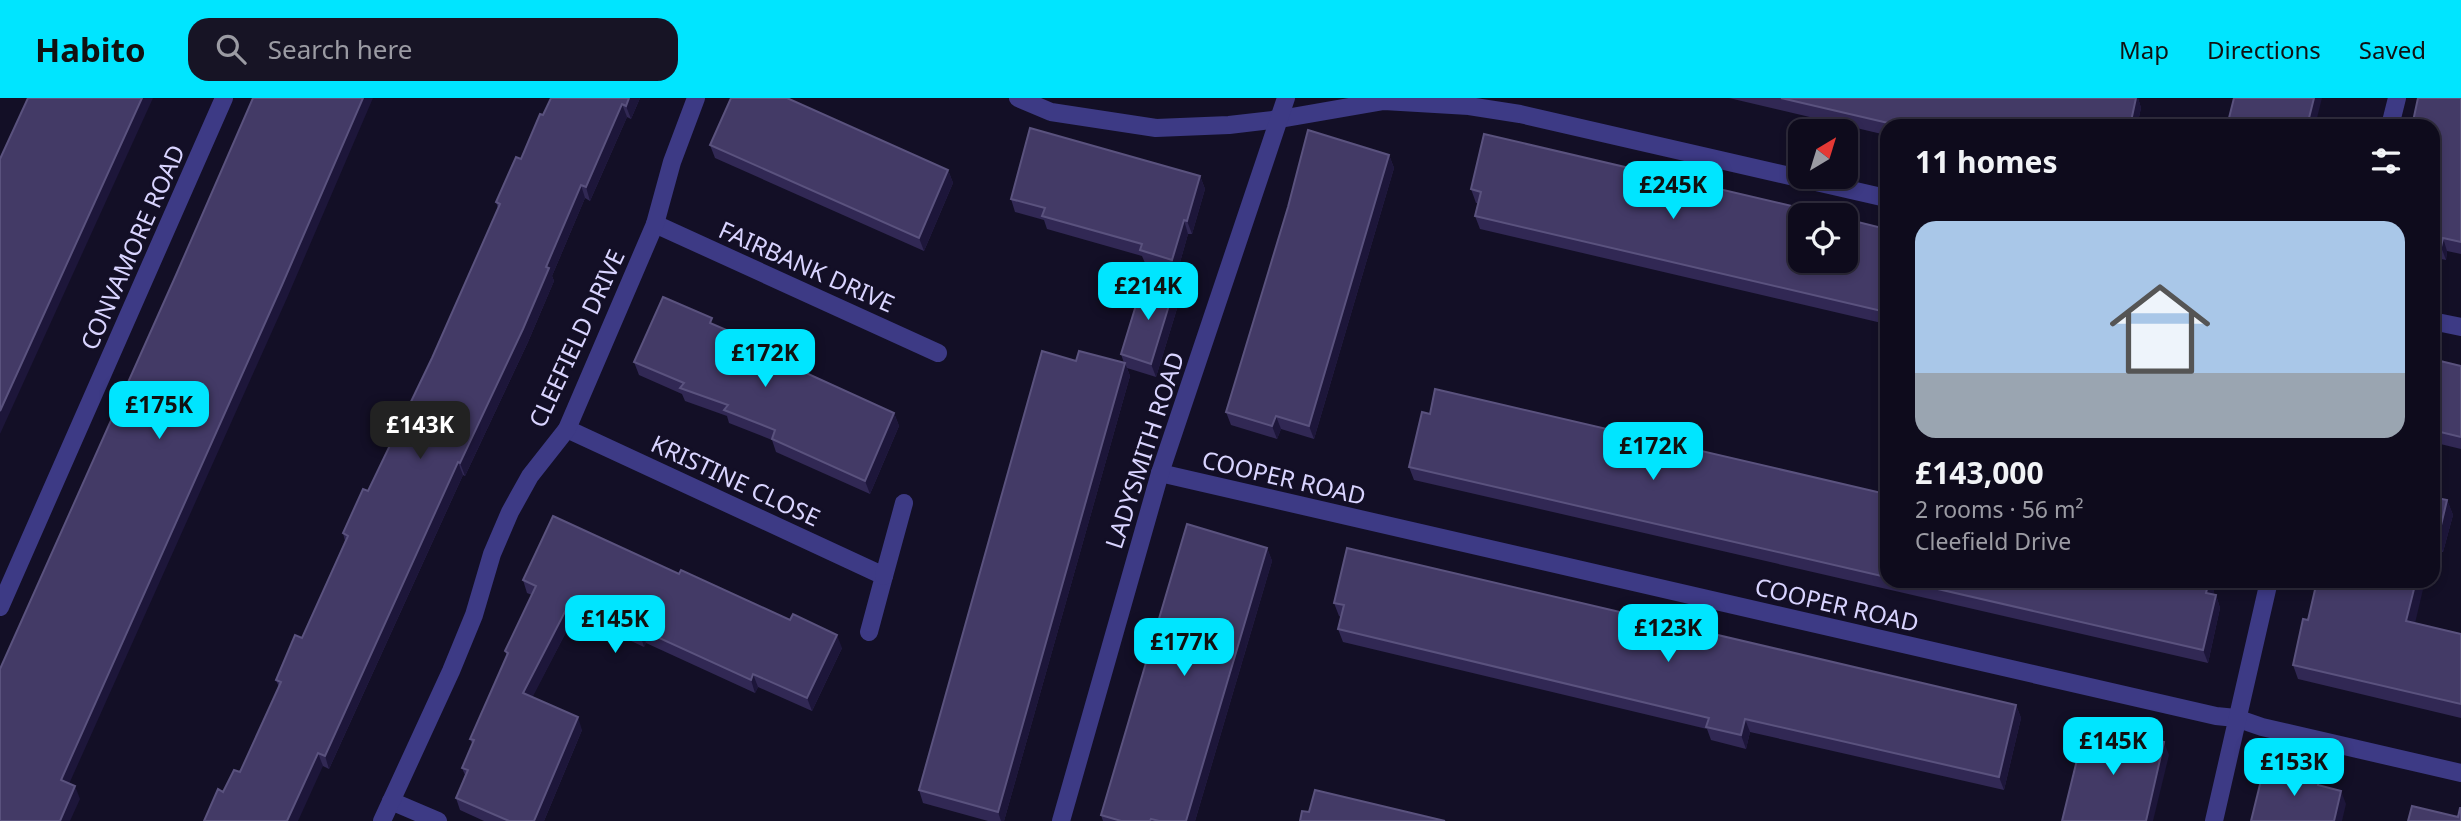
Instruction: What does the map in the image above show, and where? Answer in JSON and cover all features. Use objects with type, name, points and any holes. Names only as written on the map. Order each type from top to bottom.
[{"type":"street","name":"CONVAMORE ROAD","points":[[0,607],[224,98]]},
{"type":"street","name":"CLEEFIELD DRIVE","points":[[382,821],[474,615],[492,554],[510,512],[530,476],[567,429],[655,224],[672,162],[696,98]]},
{"type":"street","name":"LADYSMITH ROAD","points":[[1060,821],[1160,473],[1286,98]]},
{"type":"street","points":[[2392,119],[2397,98]]},
{"type":"street","points":[[1020,99],[1051,112],[1156,128],[1229,125],[1280,119],[1384,101],[1469,106],[1534,117],[1880,197]]},
{"type":"street","name":"FAIRBANK DRIVE","points":[[655,224],[938,353]]},
{"type":"street","points":[[2440,323],[2461,327]]},
{"type":"street","name":"KRISTINE CLOSE","points":[[567,429],[884,576]]},
{"type":"street","name":"COOPER ROAD","points":[[1160,473],[2189,710],[2236,718],[2262,727],[2461,773]]},
{"type":"street","points":[[869,632],[904,503]]},
{"type":"street","points":[[2214,821],[2267,588]]},
{"type":"street","points":[[391,801],[438,821]]},
{"type":"building","points":[[28,98],[142,98],[0,411],[0,159]]},
{"type":"building","points":[[253,98],[363,98],[61,780],[75,786],[60,821],[0,821],[0,669]]},
{"type":"building","points":[[551,98],[629,98],[626,106],[622,104],[586,187],[581,185],[523,329],[460,463],[458,462],[325,756],[318,753],[287,821],[204,821],[218,789],[223,792],[234,770],[240,772],[281,682],[276,680],[295,635],[302,638],[348,536],[343,533],[363,489],[368,491],[432,358],[500,204],[496,202],[516,157],[521,159],[540,114],[543,115]]},
{"type":"building","points":[[731,98],[787,98],[948,170],[919,238],[710,145]]},
{"type":"building","points":[[1781,98],[2136,98],[2132,119],[1880,121]]},
{"type":"building","points":[[2234,98],[2314,98],[2309,119],[2229,119]]},
{"type":"building","points":[[2418,98],[2461,98],[2461,242],[2443,238],[2440,247],[2440,119],[2414,119]]},
{"type":"building","points":[[1030,128],[1200,176],[1172,260],[1140,250],[1142,244],[1042,216],[1045,208],[1011,199]]},
{"type":"building","points":[[1308,130],[1389,155],[1309,426],[1276,416],[1272,426],[1226,412],[1288,207]]},
{"type":"building","points":[[1484,134],[1788,205],[1788,273],[1858,273],[1858,222],[1880,228],[1880,311],[1475,216],[1481,192],[1471,189]]},
{"type":"building","points":[[1144,279],[1174,289],[1151,364],[1121,354]]},
{"type":"building","points":[[663,297],[712,318],[710,323],[797,364],[795,368],[894,413],[865,481],[772,439],[775,430],[724,410],[728,405],[680,388],[684,383],[634,362]]},
{"type":"building","points":[[1042,351],[1076,361],[1079,351],[1125,363],[998,812],[919,790]]},
{"type":"building","points":[[2440,361],[2461,366],[2461,437],[2440,432]]},
{"type":"building","points":[[1435,389],[1880,493],[1880,576],[1409,467],[1422,412],[1430,414]]},
{"type":"building","points":[[2440,499],[2447,500],[2440,530]]},
{"type":"building","points":[[553,516],[679,574],[681,570],[790,620],[793,614],[837,635],[807,698],[753,674],[751,680],[642,630],[640,634],[570,602],[523,693],[578,717],[534,821],[509,821],[456,798],[468,770],[462,768],[474,740],[470,739],[508,653],[505,651],[536,586],[523,580]]},
{"type":"building","points":[[1187,524],[1267,548],[1186,821],[1121,821],[1101,815]]},
{"type":"building","points":[[1347,548],[2016,705],[1999,777],[1745,719],[1741,735],[1706,727],[1709,718],[1338,629],[1344,605],[1334,603]]},
{"type":"building","points":[[1933,588],[2207,588],[2206,593],[2216,595],[2203,650]]},
{"type":"building","points":[[2315,588],[2414,588],[2406,621],[2461,634],[2461,704],[2293,665],[2303,619],[2308,620]]},
{"type":"building","points":[[2086,723],[2164,742],[2146,821],[2062,821]]},
{"type":"building","points":[[2265,764],[2320,777],[2318,785],[2341,791],[2334,821],[2251,821]]},
{"type":"building","points":[[1315,790],[1445,821],[1300,821],[1302,811],[1309,812]]},
{"type":"building","points":[[2412,806],[2458,817],[2461,808],[2461,821],[2408,821]]}]
